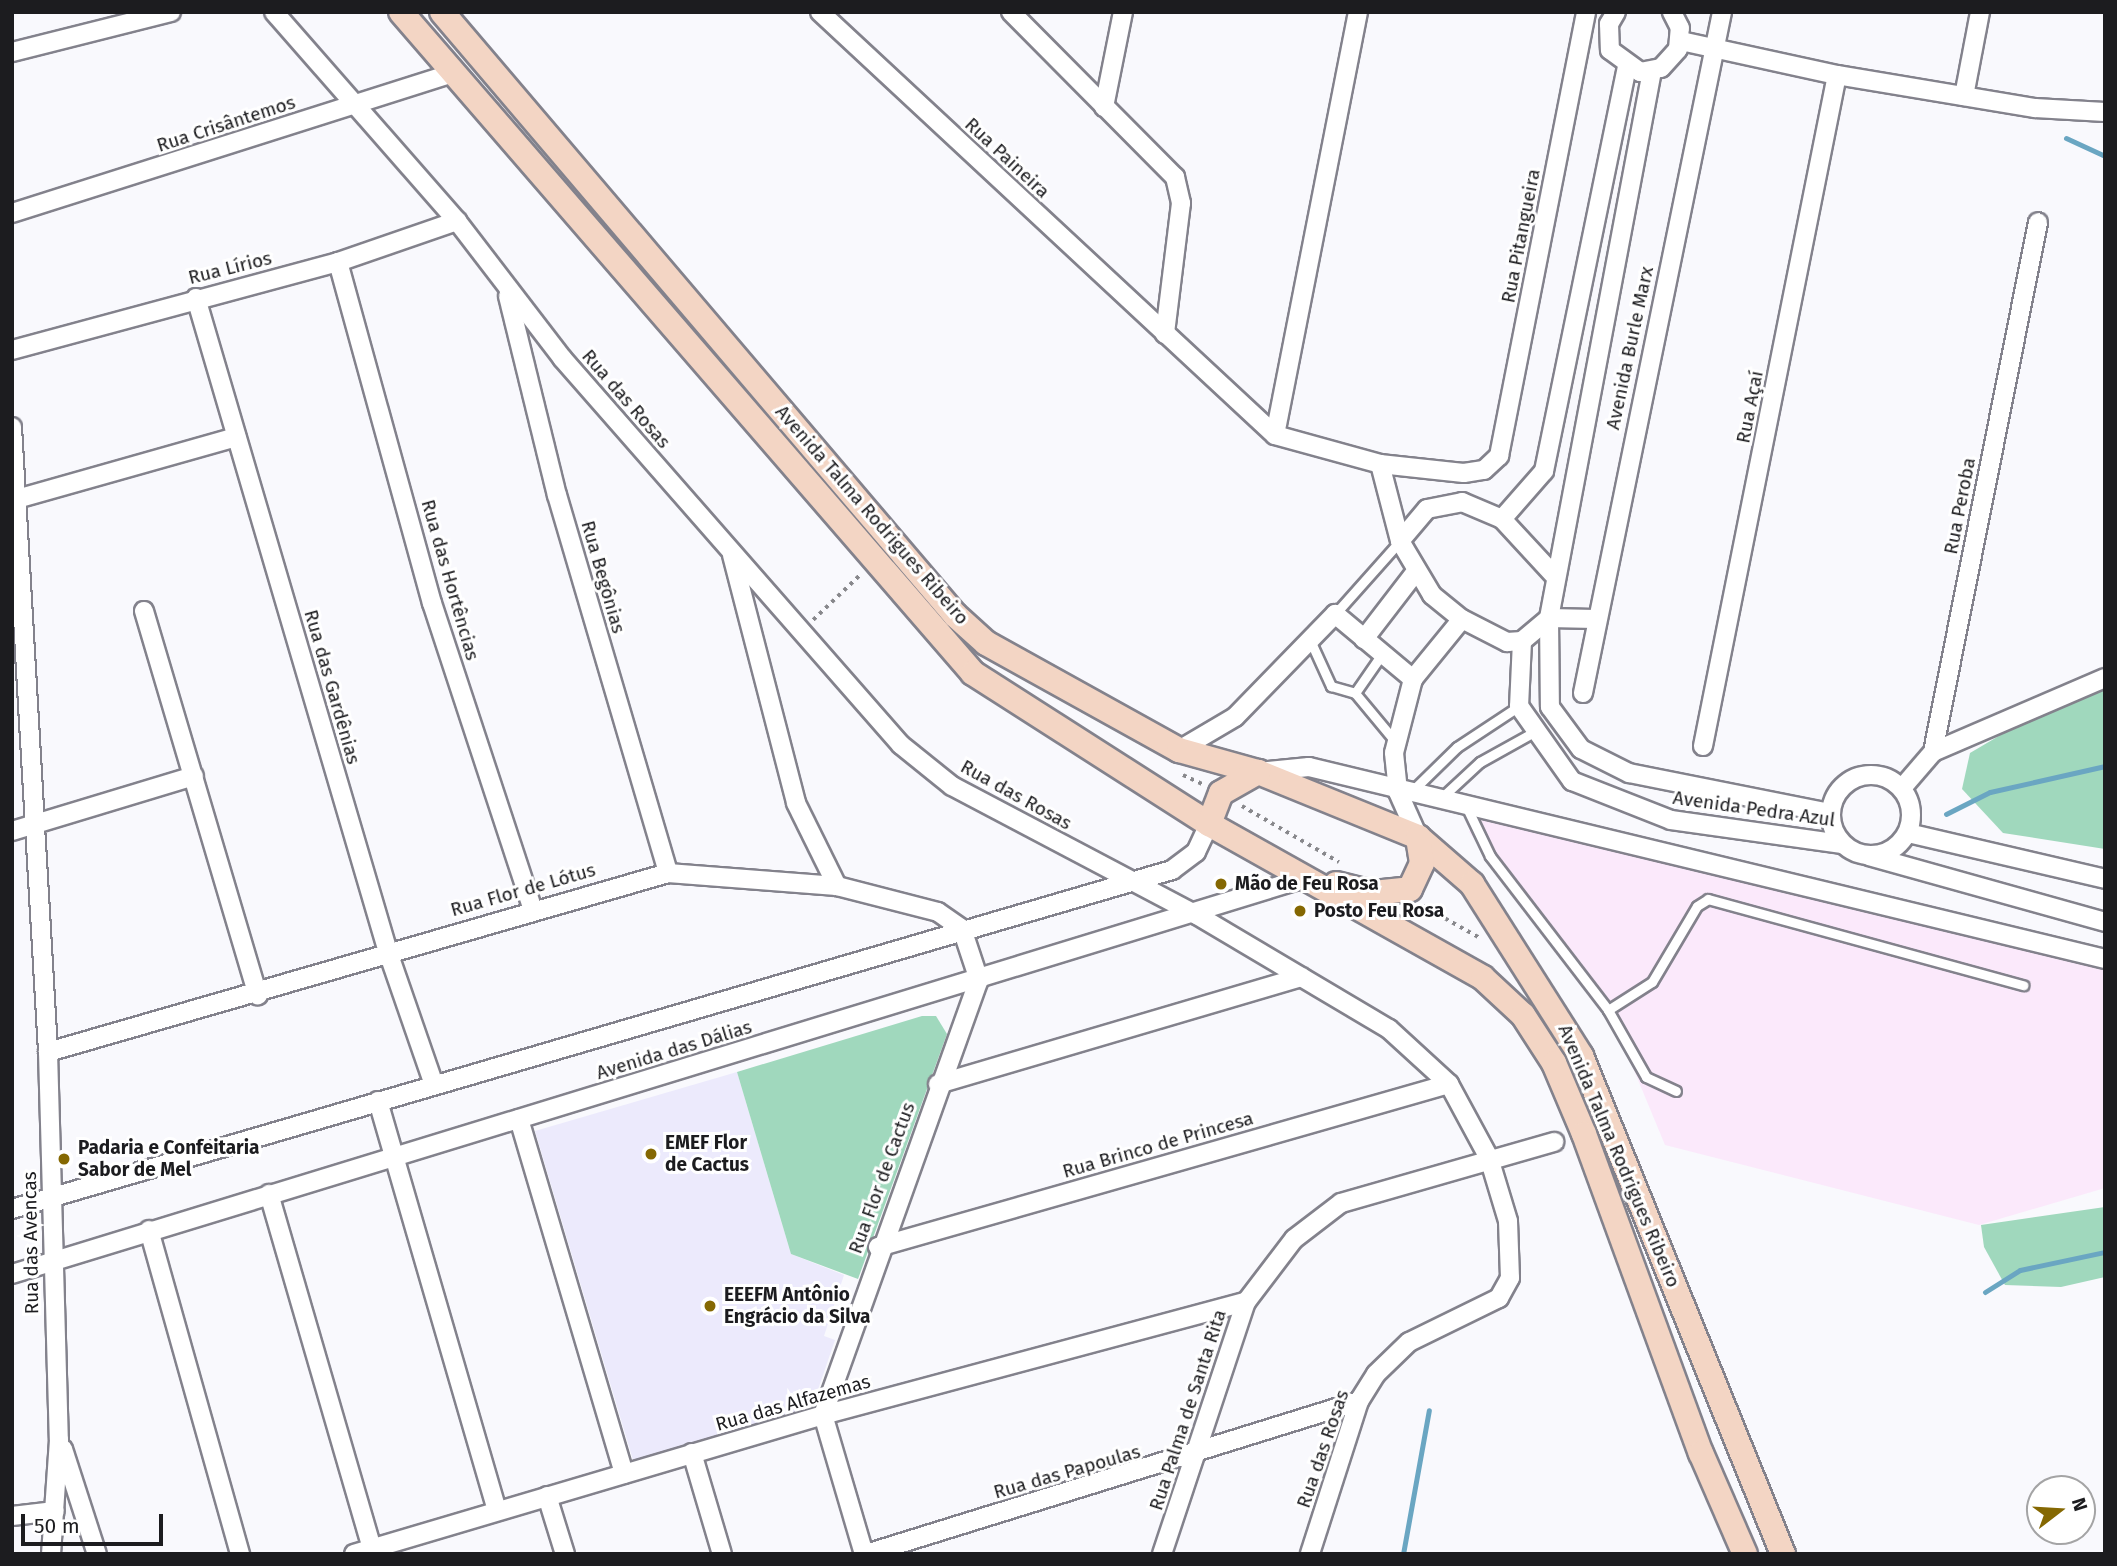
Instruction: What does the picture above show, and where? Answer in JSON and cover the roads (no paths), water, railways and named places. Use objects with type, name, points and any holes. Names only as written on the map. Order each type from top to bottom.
[{"type":"main road","name":"Avenida Talma Rodrigues Ribeiro","points":[[401,12],[872,563],[973,673],[1209,824],[1308,877],[1483,978],[1523,1015],[1554,1063],[1584,1134],[1701,1453],[1745,1554]]},
{"type":"main road","name":"Avenida Talma Rodrigues Ribeiro","points":[[442,12],[955,615],[1026,670],[1179,750],[1258,772],[1418,836],[1472,884],[1581,1056],[1783,1554]]},
{"type":"main road","points":[[1209,824],[1221,793],[1258,772]]},
{"type":"main road","points":[[1308,877],[1374,893],[1410,889],[1422,863],[1418,836]]},
{"type":"street","points":[[12,52],[171,12]]},
{"type":"street","name":"Rua das Rosas","points":[[274,12],[359,104],[457,221],[507,290],[901,745],[952,786],[1197,915],[1389,1029],[1449,1084],[1489,1158],[1508,1222],[1510,1278],[1483,1310],[1409,1342],[1359,1401],[1310,1554]]},
{"type":"street","name":"Rua Paineira","points":[[820,12],[1275,435]]},
{"type":"street","points":[[1011,12],[1175,177],[1181,203],[1165,334]]},
{"type":"street","points":[[1104,107],[1123,12]]},
{"type":"street","points":[[1358,12],[1275,435],[1380,464],[1393,502],[1400,541],[1414,574],[1462,619],[1507,642],[1522,641],[1549,618],[1595,619]]},
{"type":"street","points":[[1586,16],[1612,18],[1610,50],[1627,68],[1652,71],[1671,60],[1681,41],[1672,12]]},
{"type":"street","name":"Avenida Burle Marx","points":[[1583,693],[1595,619],[1723,12]]},
{"type":"street","points":[[1964,96],[1980,12]]},
{"type":"street","name":"Rua Pitangueira","points":[[1380,464],[1464,473],[1491,466],[1499,456],[1586,16]]},
{"type":"street","points":[[1681,41],[1714,51],[1837,75],[1964,96],[2105,112]]},
{"type":"street","points":[[1502,519],[1544,471],[1627,68]]},
{"type":"street","name":"Avenida Burle Marx","points":[[1549,618],[1553,574],[1652,71]]},
{"type":"street","name":"Rua Crisântemos","points":[[12,213],[453,73]]},
{"type":"street","name":"Rua Açaí","points":[[1703,746],[1837,75]]},
{"type":"street","name":"Rua Lírios","points":[[12,349],[338,262],[457,221]]},
{"type":"street","name":"Rua Peroba","points":[[1902,788],[1933,752],[2038,222]]},
{"type":"street","name":"Rua das Hortências","points":[[338,262],[432,603],[532,908]]},
{"type":"street","name":"Rua Begônias","points":[[507,290],[557,495],[668,873]]},
{"type":"street","name":"Rua das Gardênias","points":[[196,298],[388,952],[434,1085]]},
{"type":"street","name":"Rua das Avencas","points":[[12,427],[48,1052],[52,1263],[60,1440],[51,1554]]},
{"type":"street","points":[[17,499],[236,437]]},
{"type":"street","points":[[1393,502],[1427,509],[1462,502],[1502,519],[1553,574]]},
{"type":"street","points":[[1400,541],[1427,509]]},
{"type":"street","points":[[731,551],[796,803],[837,886]]},
{"type":"street","points":[[1364,639],[1414,574]]},
{"type":"street","points":[[144,611],[258,995]]},
{"type":"street","points":[[1179,750],[1235,717],[1335,614],[1413,679]]},
{"type":"street","name":"Avenida Pedra Azul","points":[[1549,618],[1550,706],[1581,750],[1629,773],[1830,813]]},
{"type":"street","points":[[1418,836],[1403,793],[1394,740],[1413,679],[1462,619]]},
{"type":"street","points":[[1519,706],[1522,641]]},
{"type":"street","points":[[1933,752],[2105,678]]},
{"type":"street","name":"Avenida Pedra Azul","points":[[1519,706],[1534,732],[1572,781],[1590,792],[1671,820],[1842,844]]},
{"type":"street","points":[[1258,772],[1308,767],[1403,793],[2105,959]]},
{"type":"street","points":[[1865,855],[1890,850],[1908,833],[1911,809],[1902,788],[1864,775],[1841,788],[1830,813],[1842,844],[1865,855],[2105,922]]},
{"type":"street","points":[[12,831],[37,826],[194,776]]},
{"type":"street","name":"Avenida das Dálias","points":[[12,1209],[1130,881],[1186,862],[1209,824]]},
{"type":"street","points":[[1908,833],[2105,880]]},
{"type":"street","name":"Rua Flor de Lótus","points":[[48,1052],[258,995],[532,908],[668,873],[837,886],[938,912],[962,929]]},
{"type":"street","name":"Avenida das Dálias","points":[[12,1274],[149,1230],[1197,915],[1308,877]]},
{"type":"street","points":[[962,929],[979,980]]},
{"type":"street","points":[[938,1084],[1302,977]]},
{"type":"street","name":"Rua Flor de Cactus","points":[[823,1415],[878,1247],[979,980]]},
{"type":"street","name":"Rua Brinco de Princesa","points":[[878,1247],[1449,1084]]},
{"type":"street","points":[[378,1101],[497,1511]]},
{"type":"street","points":[[519,1119],[624,1474]]},
{"type":"street","name":"Rua Palma de Santa Rita","points":[[1162,1554],[1246,1302],[1294,1239],[1341,1203],[1489,1158],[1554,1142]]},
{"type":"street","points":[[269,1194],[372,1548]]},
{"type":"street","points":[[149,1230],[240,1554]]},
{"type":"street","name":"Rua das Alfazemas","points":[[354,1554],[823,1415],[1246,1302]]},
{"type":"street","name":"Rua das Papoulas","points":[[865,1554],[1194,1457],[1359,1401]]},
{"type":"street","points":[[823,1415],[865,1554]]},
{"type":"street","points":[[60,1440],[97,1554]]},
{"type":"street","points":[[692,1454],[722,1554]]},
{"type":"street","points":[[547,1496],[565,1554]]},
{"type":"street","points":[[12,1516],[55,1511]]},
{"type":"lane","points":[[1335,614],[1400,541]]},
{"type":"lane","points":[[1310,640],[1332,686],[1355,694],[1394,740]]},
{"type":"lane","points":[[1355,694],[1382,653]]},
{"type":"lane","points":[[1403,793],[1457,747],[1519,706]]},
{"type":"lane","points":[[1439,800],[1480,762],[1534,732]]},
{"type":"lane","points":[[1467,808],[1490,856],[1608,1010],[1646,1077],[1676,1091]]},
{"type":"lane","points":[[1608,1010],[1653,982],[1697,906],[1708,899],[2023,985]]},
{"type":"waterway","points":[[2066,138],[2105,156]]},
{"type":"waterway","points":[[1946,814],[1990,792],[2105,766]]},
{"type":"waterway","points":[[1985,1292],[2020,1270],[2105,1252]]},
{"type":"waterway","points":[[1403,1554],[1429,1410]]},
{"type":"place","name":"Mão de Feu Rosa","points":[[1221,884]]},
{"type":"place","name":"Posto Feu Rosa","points":[[1300,911]]},
{"type":"place","name":"EMEF Flor de Cactus","points":[[651,1154]]},
{"type":"place","name":"Padaria e Confeitaria Sabor de Mel","points":[[64,1159]]},
{"type":"place","name":"EEEFM Antônio Engrácio da Silva","points":[[710,1306]]}]
